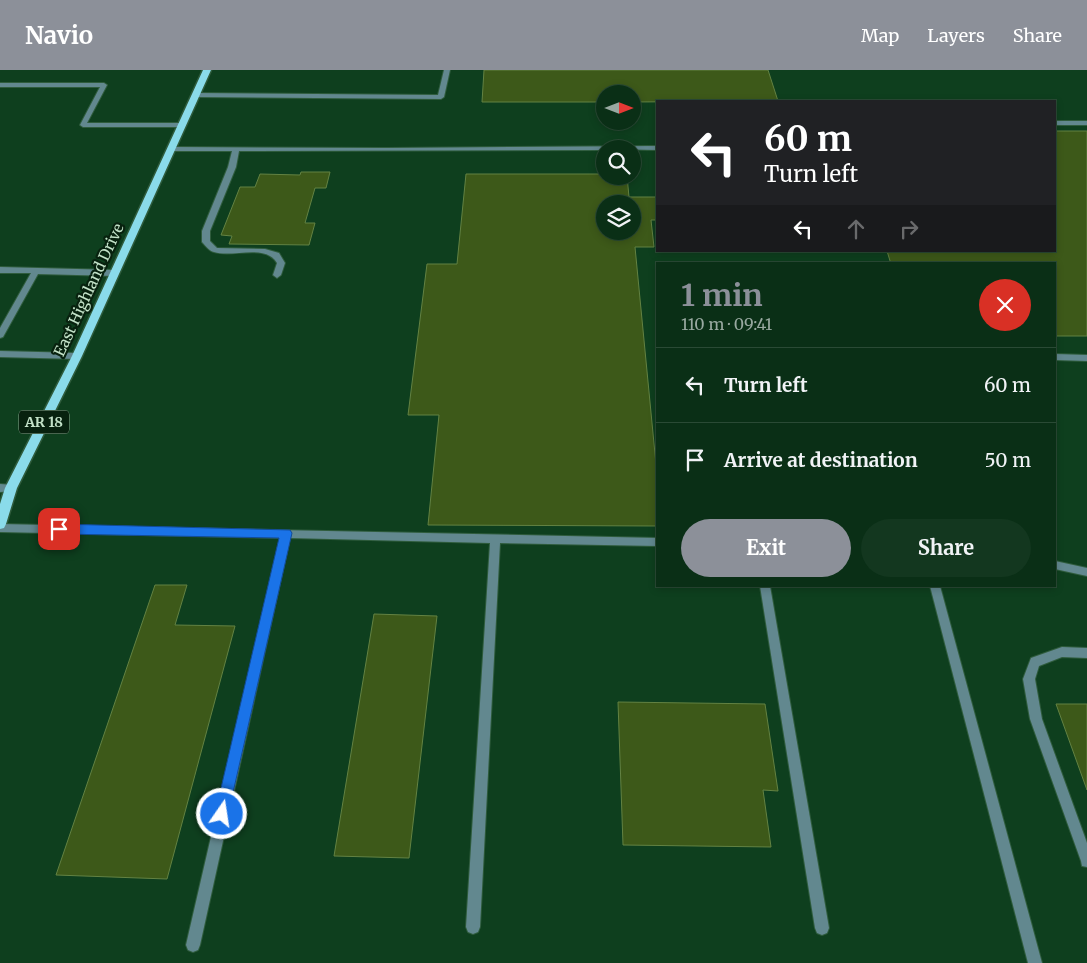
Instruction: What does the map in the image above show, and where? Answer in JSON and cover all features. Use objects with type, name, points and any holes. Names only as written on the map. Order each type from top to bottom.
[{"type":"main road","name":"East Highland Drive","points":[[0,524],[6,488],[77,356],[207,70]]},
{"type":"street","points":[[196,95],[441,97],[447,70]]},
{"type":"street","points":[[0,85],[104,85],[83,125],[183,125]]},
{"type":"street","points":[[1056,123],[1087,123]]},
{"type":"street","points":[[172,149],[656,148]]},
{"type":"street","points":[[236,149],[232,167],[206,231],[206,242],[215,250],[265,251],[276,255],[281,263],[277,275]]},
{"type":"street","points":[[0,270],[115,273]]},
{"type":"street","points":[[0,335],[36,271]]},
{"type":"street","points":[[0,354],[77,356]]},
{"type":"street","points":[[1056,357],[1087,358]]},
{"type":"street","points":[[0,528],[656,542]]},
{"type":"street","points":[[193,945],[286,533]]},
{"type":"street","points":[[473,927],[496,538]]},
{"type":"street","points":[[1056,565],[1087,572]]},
{"type":"street","points":[[765,587],[822,928]]},
{"type":"street","points":[[935,587],[1035,963]]},
{"type":"street","points":[[1087,653],[1062,652],[1036,662],[1029,679],[1036,719],[1087,861]]},
{"type":"building","points":[[484,70],[768,70],[778,100],[656,100],[656,102],[641,102],[641,85],[596,85],[596,102],[482,102]]},
{"type":"building","points":[[1056,131],[1087,131],[1087,336],[1056,336],[1056,262],[890,262],[887,252],[1056,252]]},
{"type":"building","points":[[301,172],[330,172],[326,188],[315,188],[305,223],[315,223],[309,245],[229,244],[232,236],[221,235],[240,187],[255,187],[260,174],[300,175]]},
{"type":"building","points":[[466,174],[596,174],[596,185],[628,185],[629,195],[596,195],[596,240],[641,240],[641,197],[656,197],[656,220],[651,220],[654,247],[635,247],[656,464],[656,526],[428,525],[439,415],[408,415],[427,264],[457,264]]},
{"type":"building","points":[[155,585],[187,585],[175,625],[235,626],[167,879],[56,875]]},
{"type":"building","points":[[374,614],[437,616],[409,858],[334,856]]},
{"type":"building","points":[[618,702],[765,704],[778,791],[763,790],[771,847],[623,845]]},
{"type":"building","points":[[1056,704],[1087,704],[1087,790]]},
{"type":"route","points":[[59,529],[286,533],[222,814]]}]
